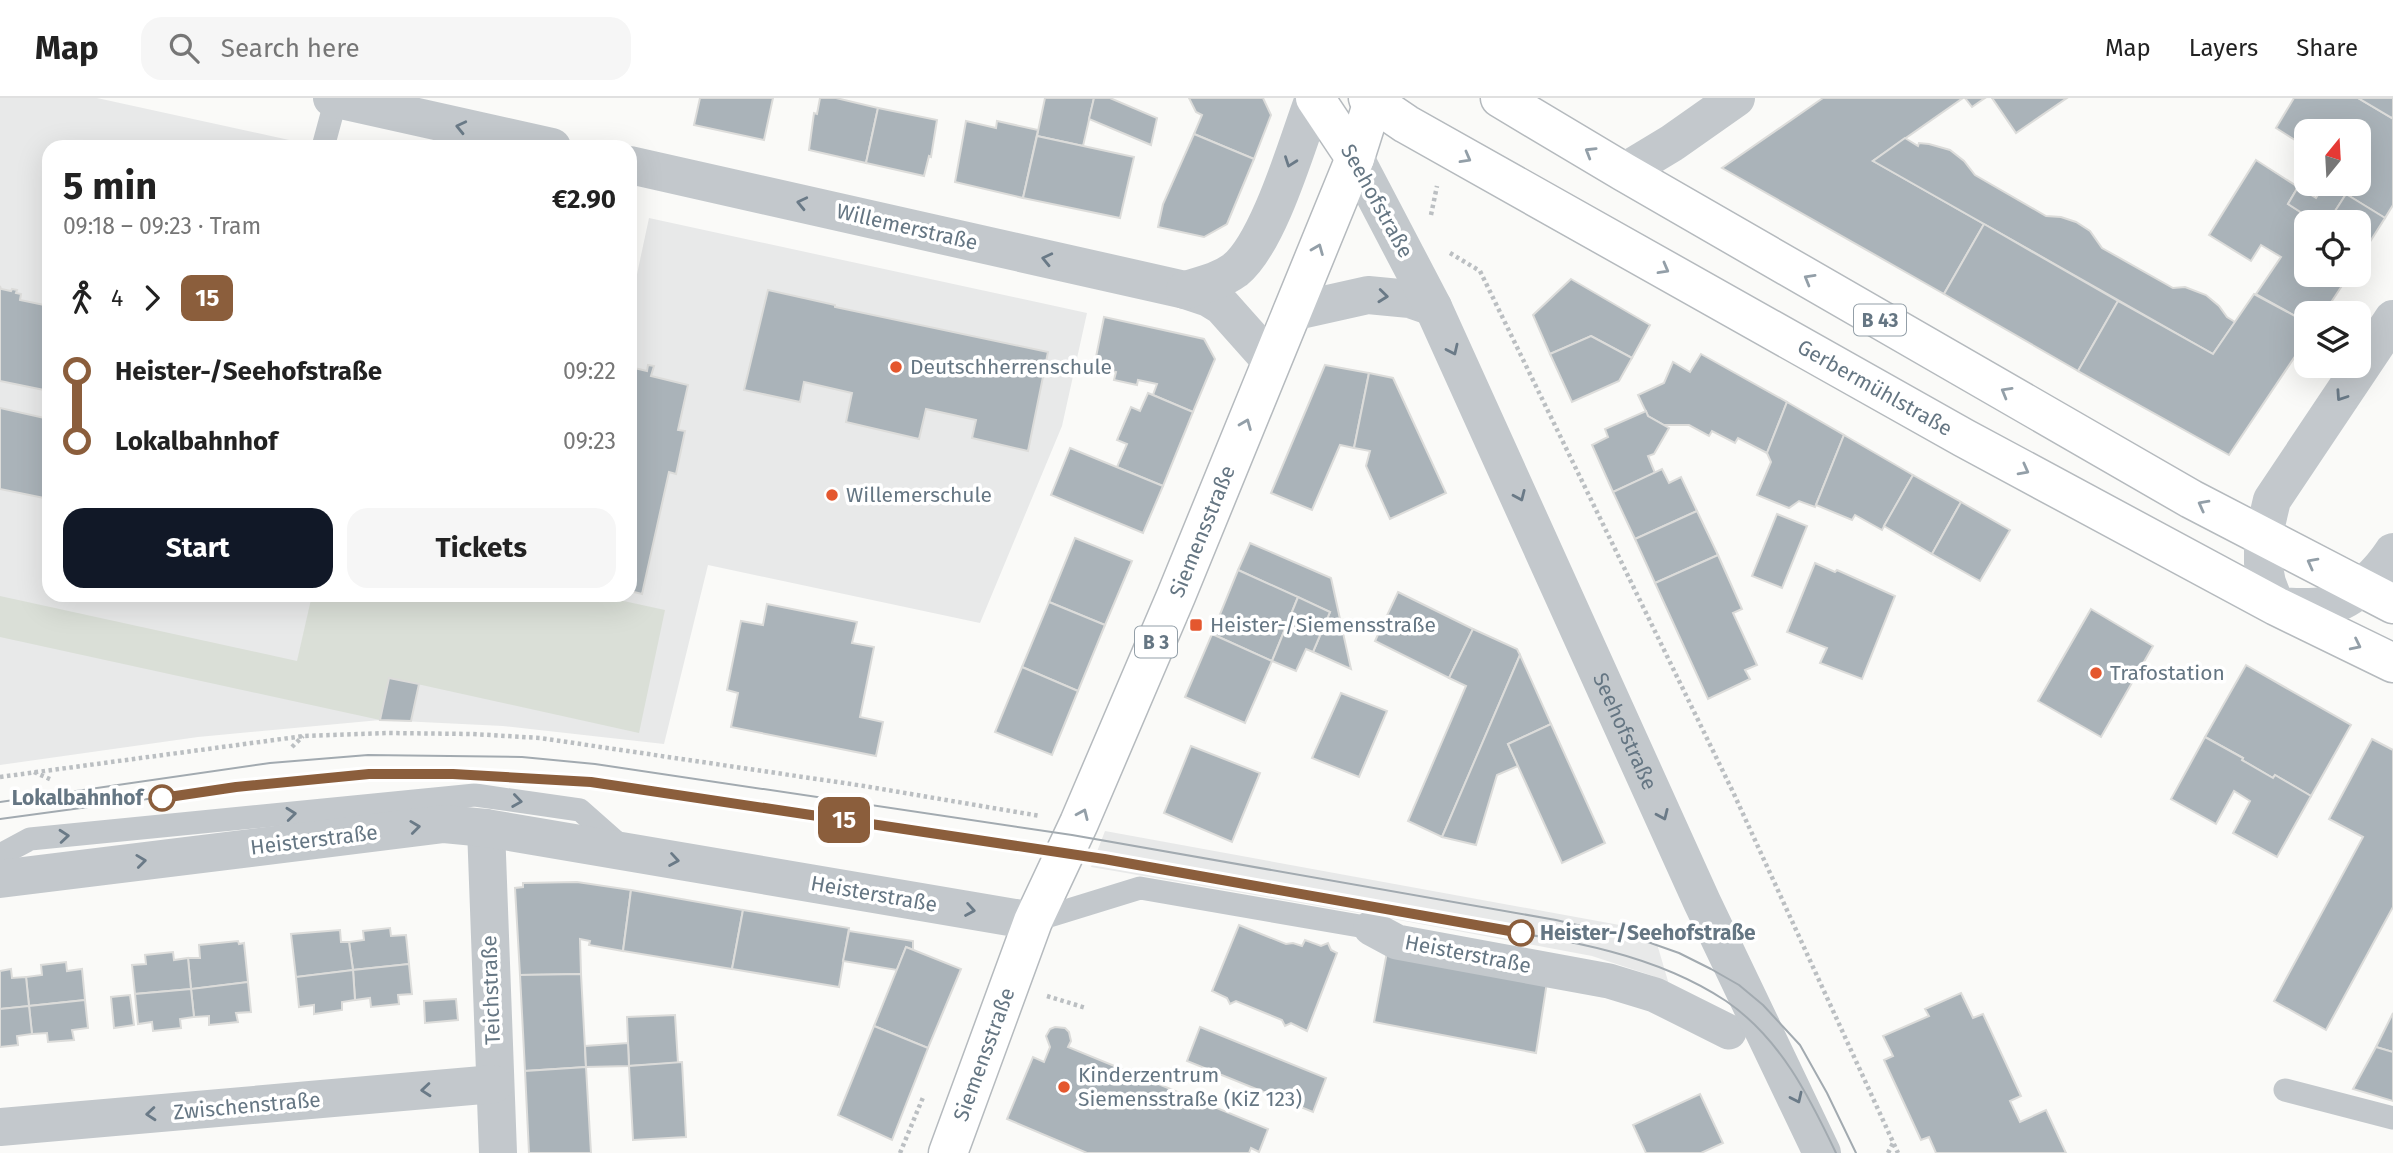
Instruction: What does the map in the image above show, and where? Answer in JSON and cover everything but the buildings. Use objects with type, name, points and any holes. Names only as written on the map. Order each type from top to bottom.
[{"type":"main road","name":"Seehofstraße","points":[[1315,98],[1355,158]]},
{"type":"main road","name":"B 43","points":[[1500,98],[2191,499],[2376,596]]},
{"type":"main road","name":"Siemensstraße","points":[[948,1153],[1033,921],[1079,823],[1170,609],[1355,158],[1372,100]]},
{"type":"main road","name":"Gerbermühlstraße","points":[[1372,100],[1406,124],[1964,438],[2276,606],[2393,663]]},
{"type":"street","points":[[1185,290],[1214,282],[1235,270],[1253,252],[1272,212],[1315,98]]},
{"type":"street","points":[[1624,172],[1672,143],[1735,98]]},
{"type":"street","points":[[353,100],[522,140]]},
{"type":"street","name":"Seehofstraße","points":[[1355,158],[1433,307],[1702,902],[1822,1153]]},
{"type":"street","name":"Willemerstraße","points":[[637,167],[1185,290],[1222,306],[1272,361]]},
{"type":"street","points":[[1292,312],[1368,295],[1410,299],[1433,307]]},
{"type":"street","points":[[2393,319],[2272,500],[2263,538],[2263,562],[2267,583],[2276,606],[2306,607],[2376,596],[2393,551]]},
{"type":"street","name":"Heisterstraße","points":[[0,879],[444,824],[486,828],[1033,921]]},
{"type":"street","name":"Teichstraße","points":[[486,828],[498,1153]]},
{"type":"street","name":"Heisterstraße","points":[[1371,928],[1397,942],[1609,981],[1655,995],[1728,1032]]},
{"type":"street","name":"Zwischenstraße","points":[[0,1127],[494,1084]]},
{"type":"lane","points":[[327,140],[353,100]]},
{"type":"lane","points":[[0,855],[30,839],[475,795],[580,810],[628,853]]},
{"type":"lane","name":"Heisterstraße","points":[[1033,921],[1140,888],[1371,928]]},
{"type":"lane","points":[[2285,1090],[2393,1118]]},
{"type":"path","points":[[1430,218],[1438,181]]},
{"type":"path","points":[[1446,251],[1480,271],[1733,792],[1898,1153]]},
{"type":"path","points":[[0,777],[304,736],[389,733],[540,738],[863,786],[1079,823]]},
{"type":"path","points":[[292,747],[304,736]]},
{"type":"path","points":[[33,771],[52,780]]},
{"type":"path","points":[[1039,994],[1086,1008]]},
{"type":"path","points":[[1888,1153],[1893,1143]]},
{"type":"shaded area","name":"Willemerschule","points":[[0,98],[97,98],[289,140],[42,140],[42,602],[637,602],[637,274],[649,218],[1087,313],[1062,426],[980,623],[708,565],[664,744],[503,726],[380,720],[198,737],[0,765]]},
{"type":"shaded area","points":[[0,596],[297,661],[310,602],[628,602],[665,610],[639,733],[390,678],[380,720],[0,637]]},
{"type":"shaded area","points":[[1105,831],[1625,926],[1655,937],[1670,988],[1653,976],[1592,956],[1091,867]]},
{"type":"tram line","points":[[0,802],[270,763],[368,755],[522,757],[595,764],[1072,835],[1556,920],[1645,941],[1679,953],[1739,985],[1763,1005],[1800,1045],[1856,1153]]},
{"type":"tram line","points":[[0,819],[236,787],[369,774],[453,774],[591,782],[998,842],[1263,886],[1414,916],[1575,943],[1653,965],[1690,981],[1726,1001],[1762,1032],[1804,1090],[1836,1153]]},
{"type":"tram line","name":"15","points":[[162,798],[236,787],[369,774],[453,774],[591,782],[1104,859],[1521,933]]},
{"type":"place","name":"Deutschherrenschule","points":[[896,367]]},
{"type":"place","name":"Willemerschule","points":[[832,495]]},
{"type":"place","name":"Heister-/Siemensstraße","points":[[1196,625]]},
{"type":"place","name":"Trafostation","points":[[2096,673]]},
{"type":"place","name":"Lokalbahnhof","points":[[162,798]]},
{"type":"place","name":"Heister-/Seehofstraße","points":[[1521,933]]},
{"type":"place","name":"Kinderzentrum Siemensstraße (KiZ 123)","points":[[1064,1087]]}]
